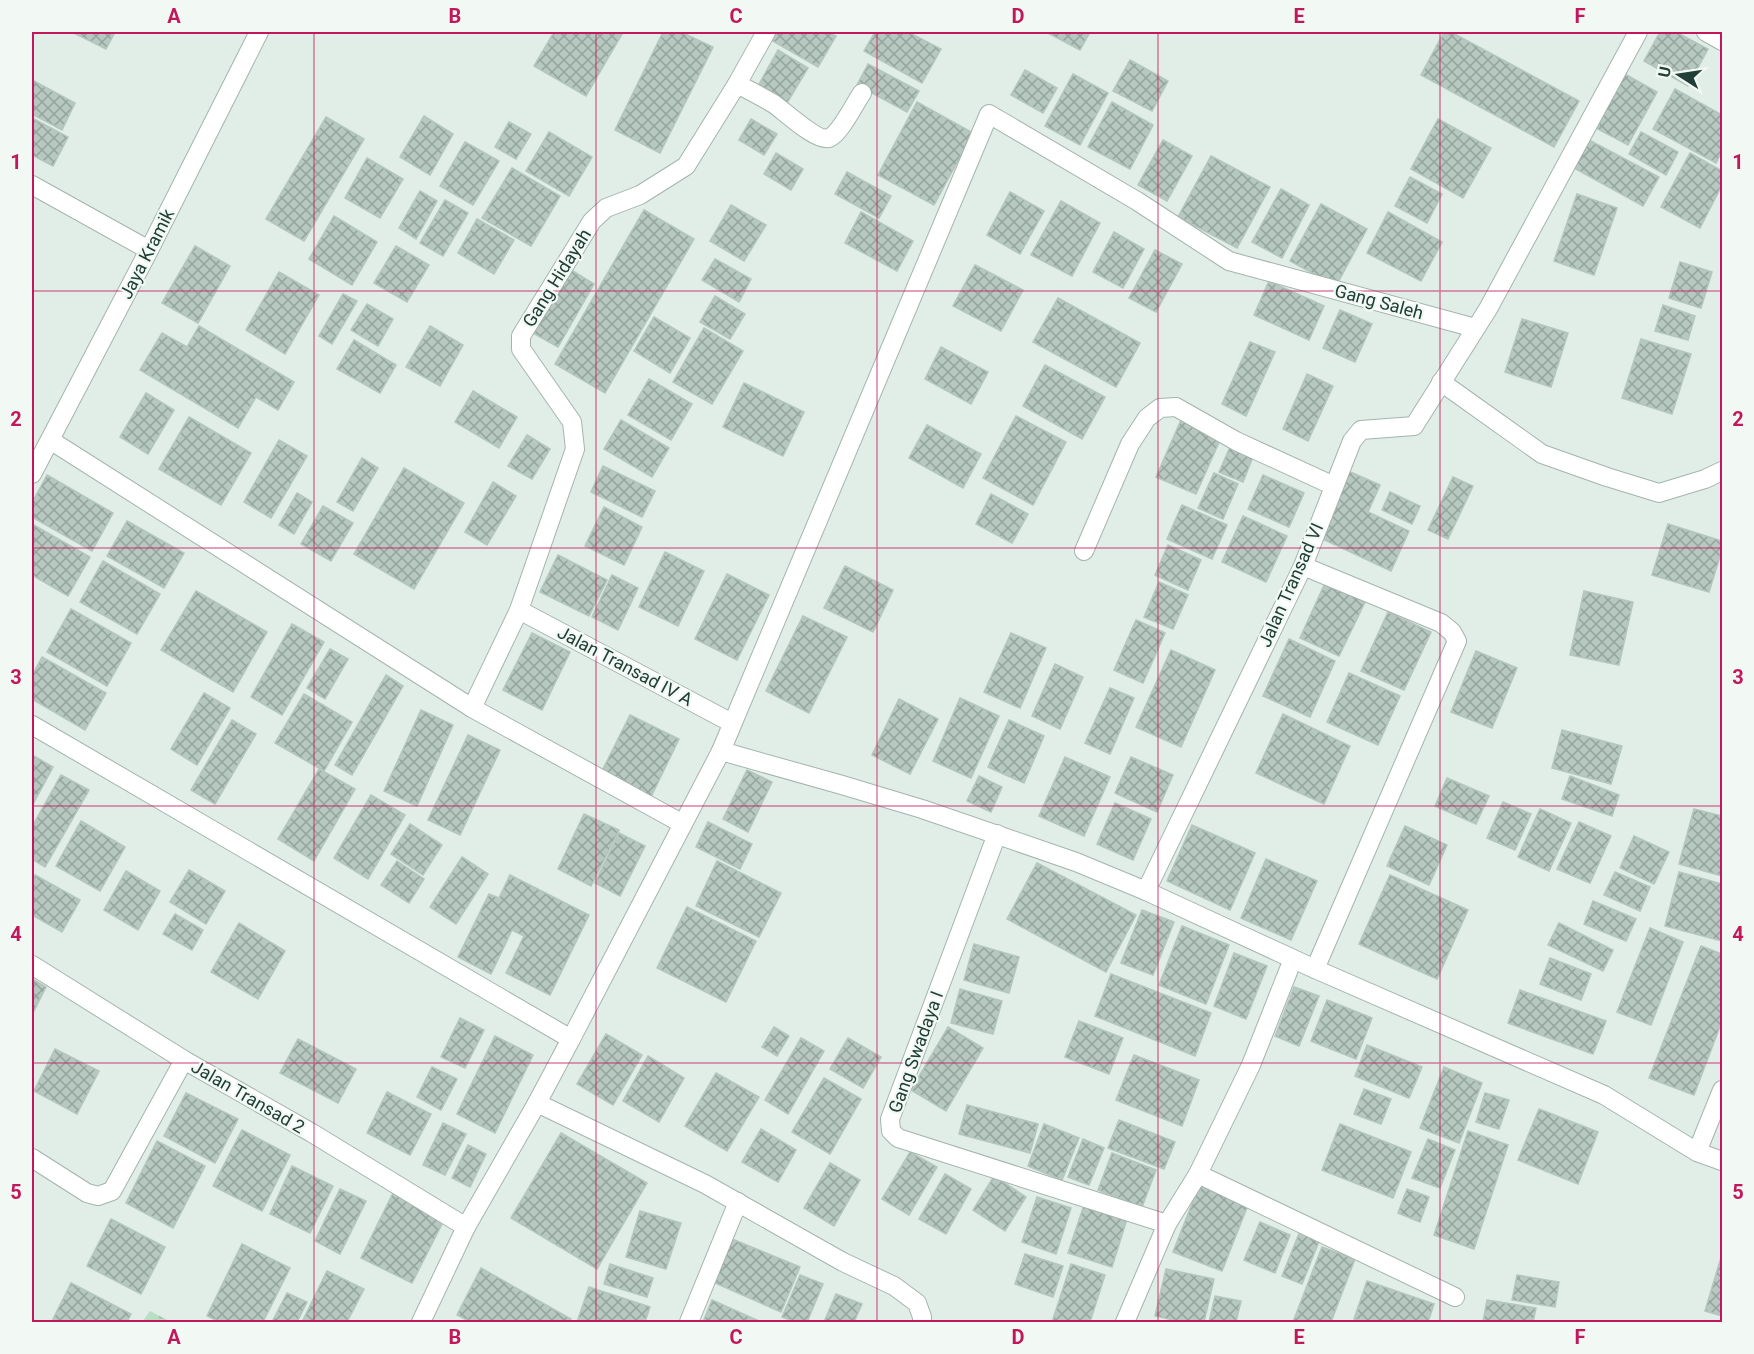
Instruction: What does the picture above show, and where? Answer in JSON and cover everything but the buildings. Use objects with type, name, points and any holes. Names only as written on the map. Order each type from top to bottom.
[{"type":"street","name":"Jaya Kramik","points":[[32,474],[259,32]]},
{"type":"street","name":"Gang Hidayah","points":[[472,708],[519,610],[575,449],[572,422],[521,349],[521,336],[592,221],[606,208],[640,195],[686,166],[737,84],[765,32]]},
{"type":"street","points":[[1475,328],[1494,298],[1638,32]]},
{"type":"street","points":[[1706,32],[1722,41]]},
{"type":"street","points":[[737,84],[776,105],[812,132],[825,138],[830,137],[836,131],[862,93]]},
{"type":"street","name":"Gang Saleh","points":[[732,723],[988,114],[1137,201],[1229,261],[1475,328]]},
{"type":"street","points":[[32,185],[149,250]]},
{"type":"street","name":"Jalan Transad VI","points":[[1146,891],[1302,566],[1352,441],[1361,430],[1414,426],[1475,328]]},
{"type":"street","points":[[1441,382],[1542,454],[1607,477],[1659,493],[1705,479],[1722,471]]},
{"type":"street","points":[[1084,551],[1130,444],[1147,418],[1160,408],[1176,407],[1236,441],[1334,486]]},
{"type":"street","points":[[50,440],[472,708],[683,824]]},
{"type":"street","points":[[1302,566],[1441,623],[1452,632],[1457,641],[1315,969]]},
{"type":"street","name":"Jalan Transad IV A","points":[[519,610],[732,723]]},
{"type":"street","points":[[421,1323],[466,1227],[571,1040],[721,751],[732,723]]},
{"type":"street","points":[[32,725],[571,1040]]},
{"type":"street","points":[[721,751],[842,785],[997,834],[1076,862],[1604,1095],[1697,1152],[1722,1161]]},
{"type":"street","name":"Gang Swadaya I","points":[[997,834],[890,1119],[891,1131],[898,1137],[1167,1224]]},
{"type":"street","points":[[1125,1323],[1167,1224],[1198,1174],[1251,1065],[1293,959]]},
{"type":"street","name":"Jalan Transad 2","points":[[32,965],[184,1060],[312,1133],[466,1227]]},
{"type":"street","points":[[32,1158],[87,1193],[98,1196],[112,1191],[184,1060]]},
{"type":"street","points":[[1697,1152],[1722,1090]]},
{"type":"street","points":[[537,1103],[618,1140],[738,1202],[843,1262],[894,1286],[917,1303],[922,1323]]},
{"type":"street","points":[[1198,1174],[1455,1297]]},
{"type":"street","points":[[688,1323],[738,1202]]},
{"type":"green space","points":[[150,1311],[171,1322],[142,1322]]}]
